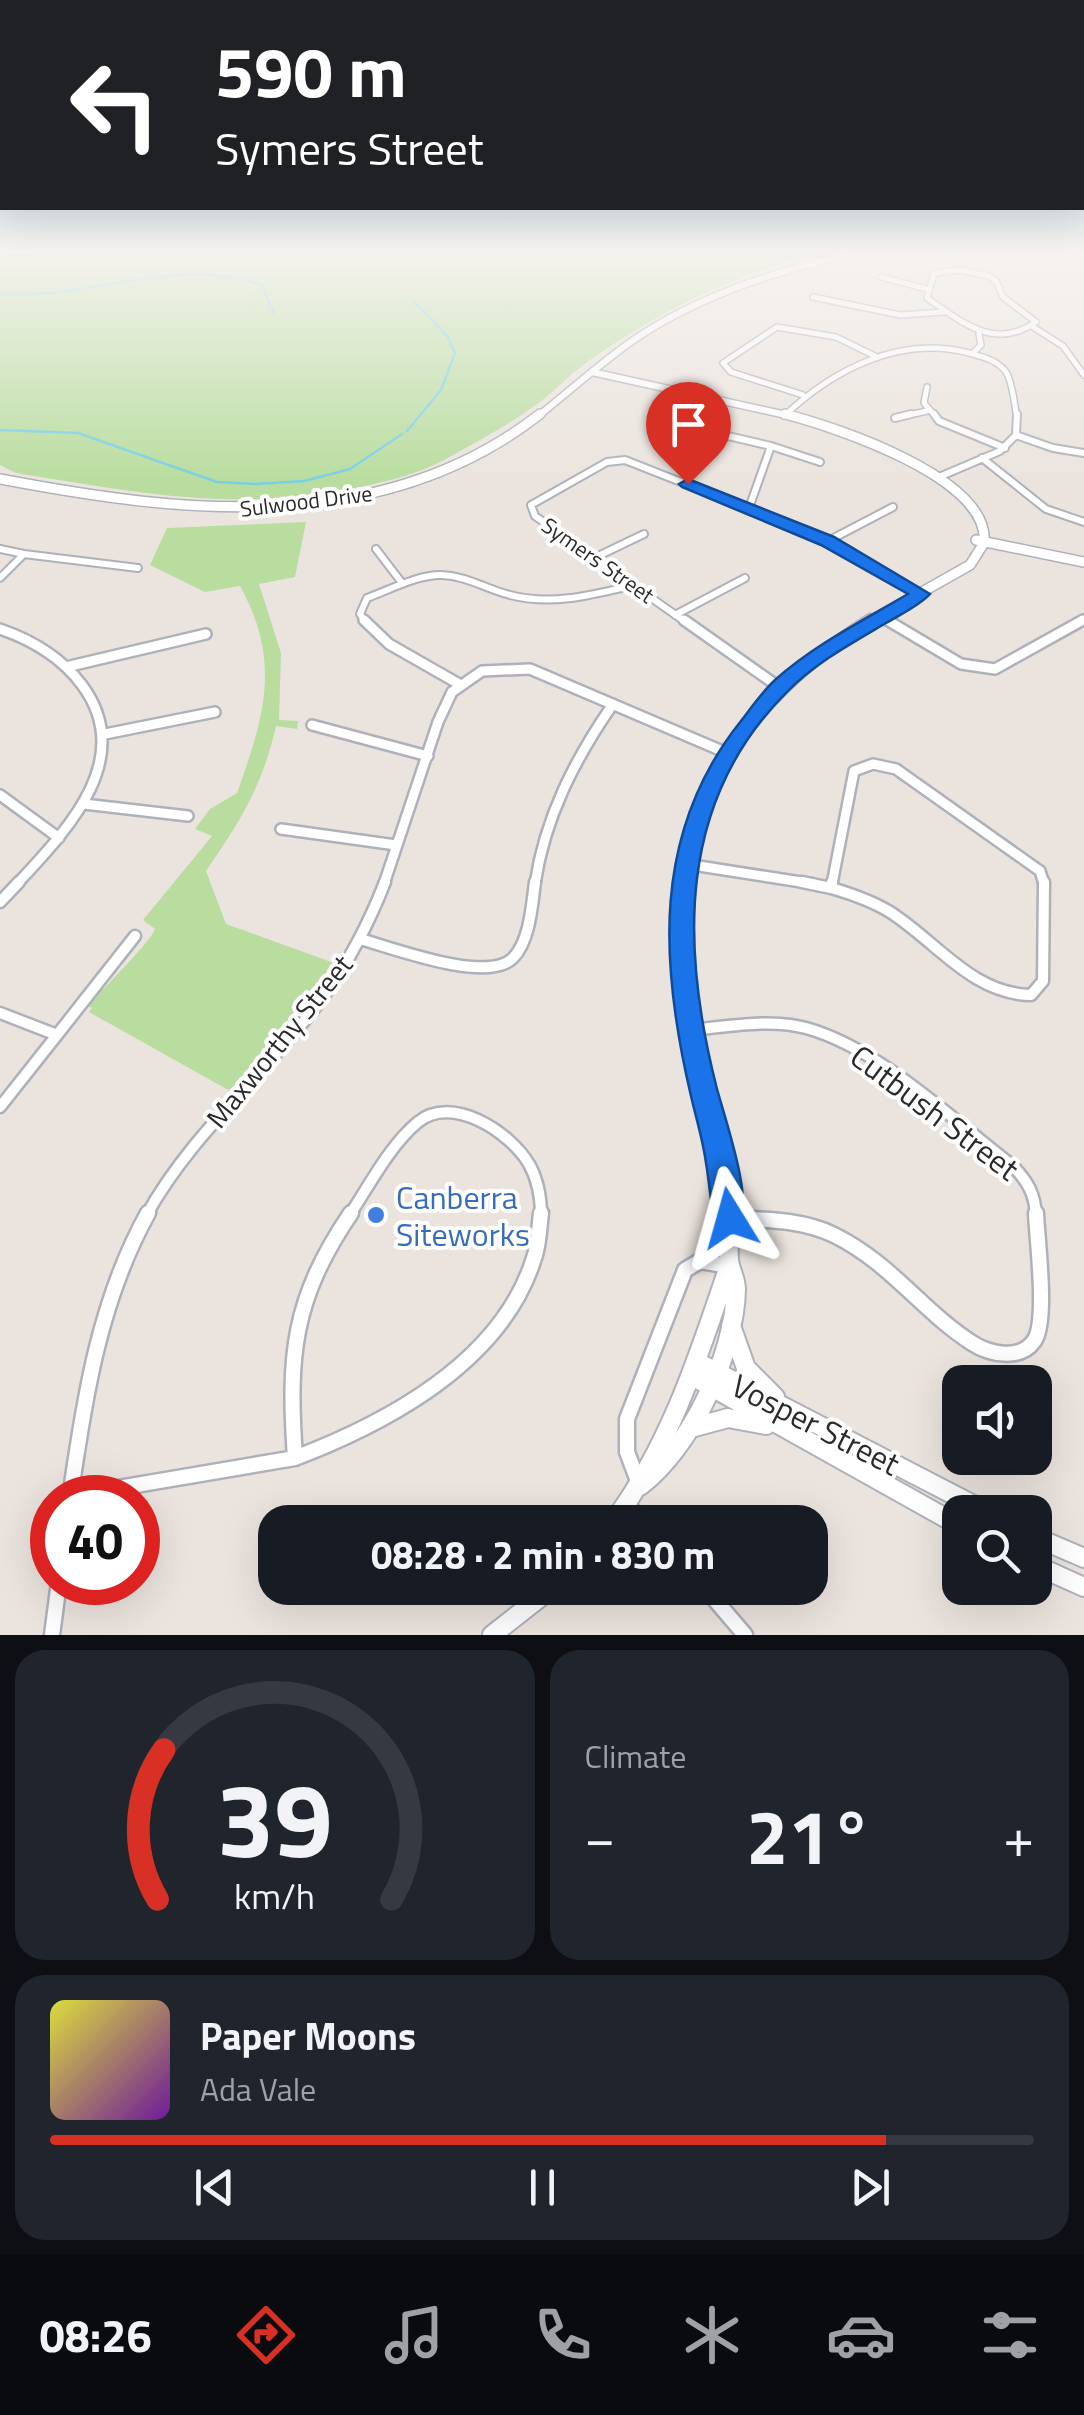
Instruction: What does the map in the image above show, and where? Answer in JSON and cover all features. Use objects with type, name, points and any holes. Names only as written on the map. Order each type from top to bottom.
[{"type":"street","name":"Sulwood Drive","points":[[0,479],[169,508],[272,509],[339,501],[400,486],[471,460],[524,426],[652,329]]},
{"type":"street","points":[[773,329],[722,363],[728,371],[803,396]]},
{"type":"street","points":[[790,329],[840,338],[877,357]]},
{"type":"street","points":[[972,329],[979,334],[1015,329]]},
{"type":"street","points":[[1037,329],[1063,346],[1084,374]]},
{"type":"street","points":[[974,353],[981,345],[979,334]]},
{"type":"street","points":[[784,416],[803,396],[877,357],[914,348],[974,353],[1006,372],[1018,420],[1016,435],[1004,448],[939,477]]},
{"type":"street","points":[[607,360],[607,370],[615,377]]},
{"type":"street","points":[[592,372],[784,416],[870,444],[939,477],[967,502],[982,536],[982,553]]},
{"type":"street","points":[[927,386],[924,403],[928,410],[948,425],[1004,448]]},
{"type":"street","points":[[895,418],[928,410]]},
{"type":"street","points":[[664,421],[771,446],[820,462]]},
{"type":"street","points":[[1016,435],[1084,454]]},
{"type":"street","points":[[749,508],[771,446]]},
{"type":"street","points":[[982,458],[1046,508],[1084,522]]},
{"type":"street","name":"Symers Street","points":[[779,687],[535,516],[530,508],[534,502],[608,462],[633,462],[828,541],[921,594]]},
{"type":"street","points":[[828,541],[893,506]]},
{"type":"street","points":[[594,558],[644,534]]},
{"type":"street","points":[[982,536],[1084,560]]},
{"type":"street","points":[[982,536],[1012,544]]},
{"type":"street","points":[[954,574],[982,536]]},
{"type":"street","points":[[640,1486],[667,1468],[691,1428],[713,1379],[736,1287],[729,1266],[730,1218],[720,1158],[689,1030],[679,940],[686,864],[696,818],[727,753],[779,687],[814,658],[970,565],[982,553],[1012,544]]},
{"type":"street","points":[[0,549],[138,568]]},
{"type":"street","points":[[376,550],[402,584]]},
{"type":"street","points":[[0,578],[24,554]]},
{"type":"street","points":[[634,586],[582,598],[546,601],[509,595],[447,574],[402,584],[367,598],[361,607],[363,622],[389,644],[459,684],[482,671],[522,667],[727,753]]},
{"type":"street","points":[[676,614],[745,578]]},
{"type":"street","points":[[882,617],[952,659],[988,670],[1007,666],[1067,626],[1084,620]]},
{"type":"street","points":[[0,629],[66,666],[90,692],[104,734],[97,778],[84,804],[0,902]]},
{"type":"street","points":[[66,666],[206,634]]},
{"type":"street","name":"Maxworthy Street","points":[[75,1475],[96,1341],[122,1263],[144,1217],[184,1157],[321,997],[360,939],[448,701],[459,684]]},
{"type":"street","points":[[360,939],[472,968],[489,969],[512,960],[524,939],[536,866],[556,804],[582,750],[613,704]]},
{"type":"street","points":[[104,734],[215,712]]},
{"type":"street","points":[[312,725],[428,756]]},
{"type":"street","points":[[686,864],[831,889],[872,902],[1000,992],[1031,995],[1043,982],[1044,882],[1040,871],[896,769],[873,764],[854,771],[831,889]]},
{"type":"street","points":[[0,795],[58,838]]},
{"type":"street","points":[[84,804],[188,816]]},
{"type":"street","points":[[282,829],[396,845]]},
{"type":"street","points":[[0,1107],[135,936]]},
{"type":"street","points":[[0,1013],[57,1035]]},
{"type":"street","name":"Cutbush Street","points":[[689,1030],[777,1024],[829,1036],[860,1053],[1013,1166],[1028,1181],[1035,1198],[1040,1330],[1035,1344],[1017,1355],[1000,1355],[972,1343],[872,1259],[834,1235],[808,1225],[730,1218]]},
{"type":"street","points":[[160,1482],[295,1458],[371,1428],[417,1400],[457,1366],[507,1310],[527,1278],[541,1228],[536,1176],[524,1152],[510,1140],[455,1112],[432,1114],[419,1120],[326,1247],[303,1298],[291,1356],[295,1458]]},
{"type":"street","points":[[640,1486],[626,1452],[627,1419],[678,1289],[694,1262],[729,1266]]},
{"type":"street","points":[[627,1504],[640,1486],[695,1369],[729,1266]]},
{"type":"street","points":[[730,1322],[746,1368],[790,1408]]},
{"type":"street","name":"Vosper Street","points":[[695,1369],[794,1436],[942,1516]]},
{"type":"street","name":"Vosper Street","points":[[713,1379],[790,1408],[956,1495]]},
{"type":"street","points":[[691,1428],[712,1418],[732,1416],[794,1436]]},
{"type":"street","points":[[1052,1544],[1084,1558]]},
{"type":"street","points":[[1052,1572],[1084,1586]]},
{"type":"street","points":[[52,1635],[56,1605]]},
{"type":"street","points":[[492,1635],[530,1605]]},
{"type":"street","points":[[719,1605],[744,1635]]},
{"type":"green space","points":[[0,329],[638,329],[587,362],[517,418],[422,470],[377,483],[311,495],[226,499],[102,487],[16,473],[0,465]]},
{"type":"green space","points":[[306,522],[295,577],[259,584],[281,653],[279,720],[298,721],[297,729],[276,726],[249,802],[206,871],[226,924],[334,963],[230,1091],[89,1012],[92,1008],[88,1006],[151,936],[155,929],[143,920],[212,836],[195,829],[210,809],[237,793],[261,714],[265,665],[261,640],[240,586],[205,592],[150,565],[167,528]]},
{"type":"waterway","points":[[407,431],[441,390],[455,353],[441,329]]},
{"type":"waterway","points":[[0,430],[78,433],[217,482],[256,484],[304,481],[350,469],[402,434]]},
{"type":"place","name":"Canberra Siteworks","points":[[376,1215]]},
{"type":"route","points":[[688,484],[828,541],[921,594],[814,658],[779,687],[727,753],[696,818],[681,901],[680,962],[689,1030],[720,1158],[730,1218]]}]
